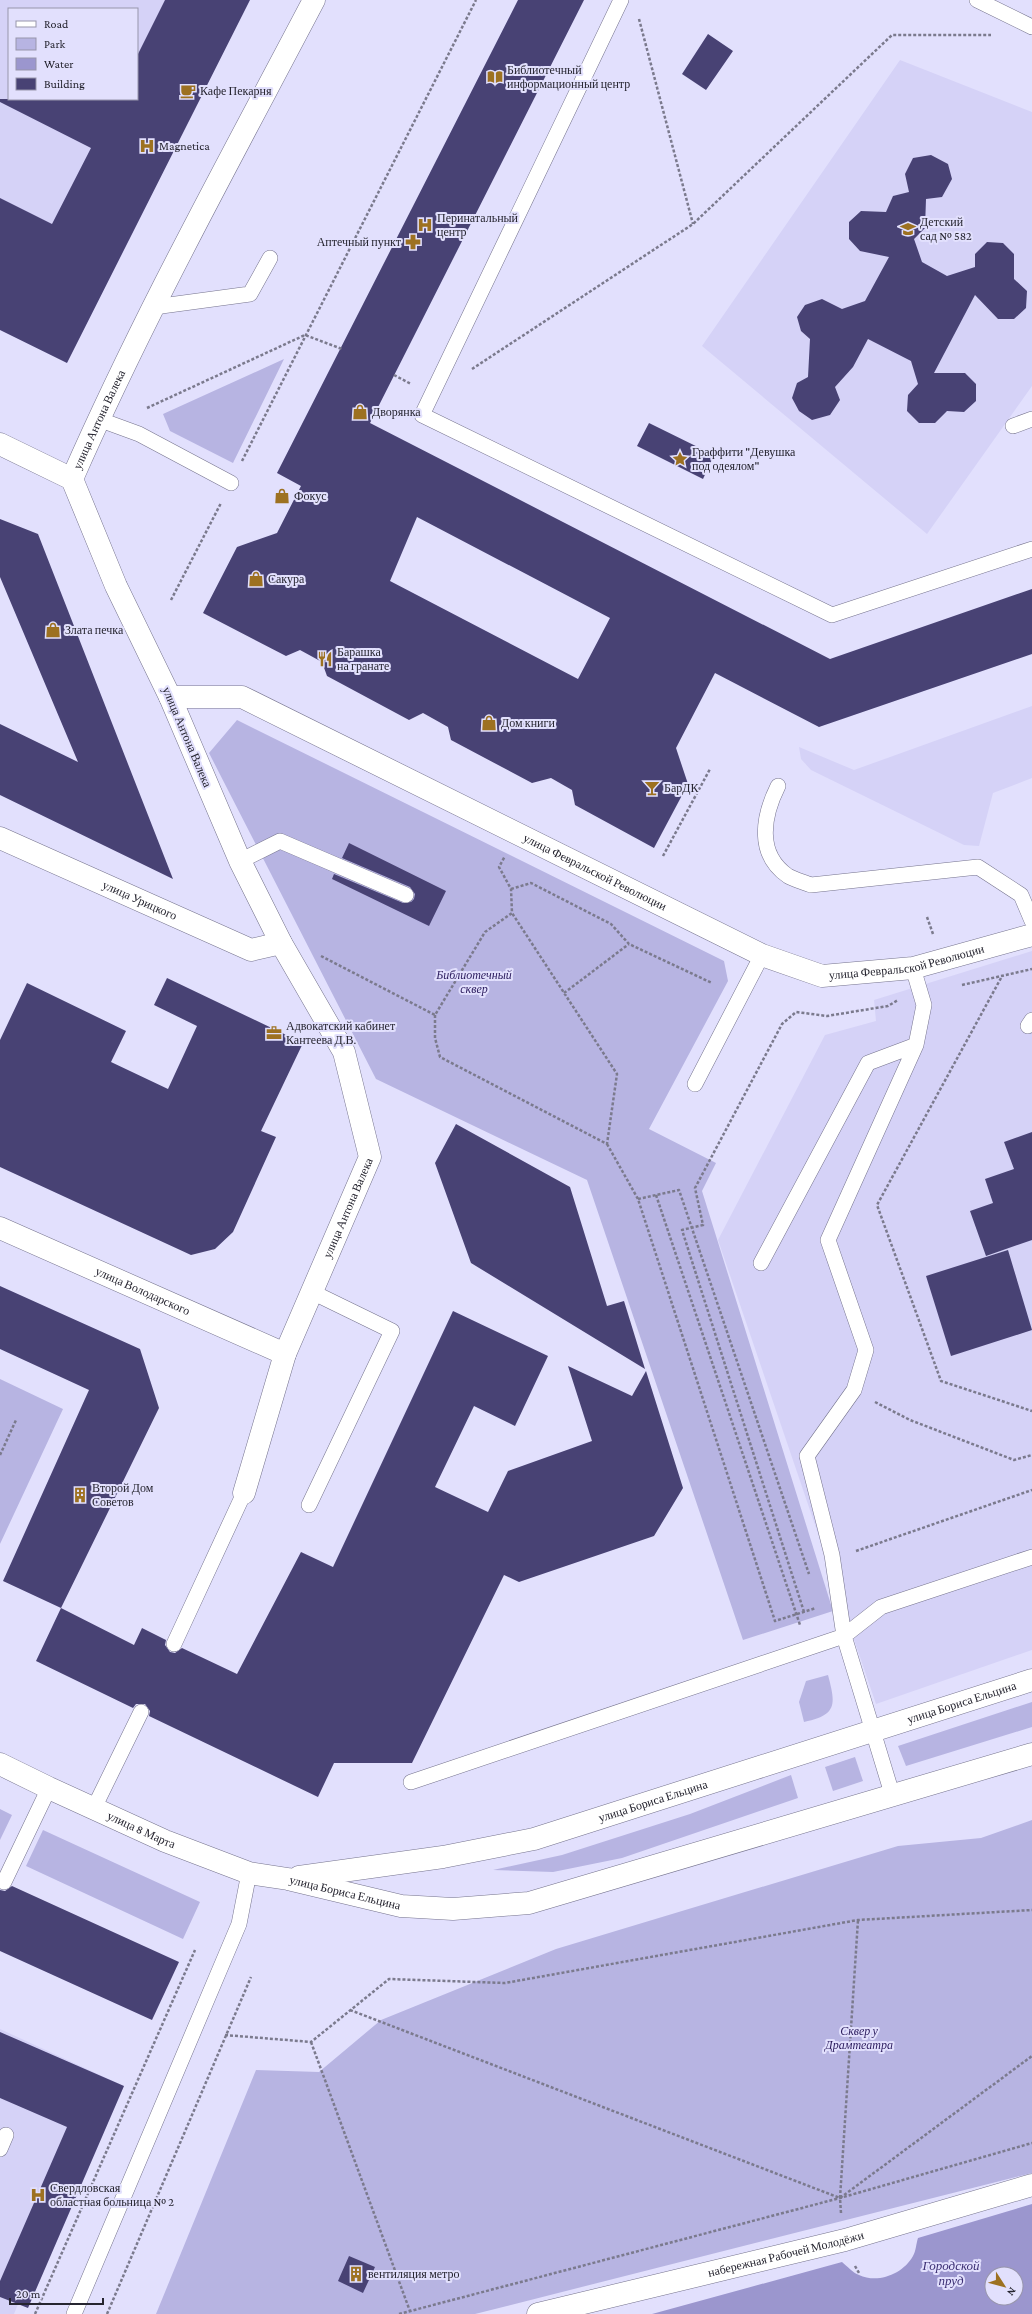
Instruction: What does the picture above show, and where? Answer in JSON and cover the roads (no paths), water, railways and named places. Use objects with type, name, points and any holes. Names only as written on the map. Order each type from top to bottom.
[{"type":"street","name":"улица Антона Валека","points":[[244,1493],[285,1354],[370,1157],[344,1052],[280,943],[240,861],[170,696],[116,586],[72,479],[98,419],[154,307],[314,0]]},
{"type":"street","points":[[0,444],[72,479]]},
{"type":"street","name":"улица Февральской Революции","points":[[170,696],[242,697],[762,954],[822,976],[913,968],[1032,935]]},
{"type":"street","name":"улица Урицкого","points":[[0,838],[251,950],[280,943]]},
{"type":"street","name":"улица Володарского","points":[[0,1228],[285,1354]]},
{"type":"street","name":"улица Бориса Ельцина","points":[[288,1879],[443,1857],[534,1839],[1032,1680]]},
{"type":"street","name":"улица Бориса Ельцина","points":[[288,1879],[401,1906],[453,1908],[529,1903],[893,1797],[1032,1754]]},
{"type":"street","name":"улица 8 Марта","points":[[0,1764],[165,1841],[249,1873],[288,1879]]},
{"type":"street","name":"набережная Рабочей Молодёжи","points":[[538,2314],[845,2240],[1032,2186]]},
{"type":"lane","points":[[621,0],[422,415],[832,615],[1032,548]]},
{"type":"lane","points":[[977,0],[1032,27]]},
{"type":"lane","points":[[154,307],[250,294],[270,258]]},
{"type":"lane","points":[[98,419],[140,434],[231,483]]},
{"type":"lane","points":[[1013,426],[1032,419]]},
{"type":"lane","points":[[778,786],[769,806],[764,828],[767,845],[775,864],[789,876],[811,885],[978,867],[1021,895],[1032,921]]},
{"type":"lane","points":[[240,861],[280,841],[406,895]]},
{"type":"lane","points":[[695,1084],[762,954]]},
{"type":"lane","points":[[893,1797],[844,1636],[833,1559],[807,1456],[854,1390],[866,1350],[828,1240],[916,1045],[924,1005],[913,968]]},
{"type":"lane","points":[[761,1264],[868,1063],[916,1045]]},
{"type":"lane","points":[[309,1505],[392,1331],[312,1292]]},
{"type":"lane","points":[[174,1644],[244,1493]]},
{"type":"lane","points":[[411,1782],[844,1636],[881,1607],[1032,1557]]},
{"type":"lane","points":[[94,1808],[141,1712]]},
{"type":"lane","points":[[4,1882],[49,1788]]},
{"type":"lane","points":[[74,2314],[239,1924],[249,1873]]},
{"type":"lane","points":[[0,2150],[6,2135]]},
{"type":"water","name":"Городской пруд","points":[[1032,2204],[1032,2314],[652,2314],[842,2262],[855,2273],[866,2278],[882,2278],[889,2276],[903,2268],[914,2254],[918,2238]]},
{"type":"place","name":"Библиотечный информационный центр","points":[[495,77]]},
{"type":"place","name":"Кафе Пекарня","points":[[188,91]]},
{"type":"place","name":"Magnetica","points":[[147,146]]},
{"type":"place","name":"Перинатальный центр","points":[[425,225]]},
{"type":"place","name":"Детский сад № 582","points":[[908,229]]},
{"type":"place","name":"Аптечный пункт","points":[[413,242]]},
{"type":"place","name":"Дворянка","points":[[360,412]]},
{"type":"place","name":"Граффити \"Девушка под одеялом\"","points":[[680,459]]},
{"type":"place","name":"Фокус","points":[[282,496]]},
{"type":"place","name":"Сакура","points":[[256,579]]},
{"type":"place","name":"Злата печка","points":[[53,630]]},
{"type":"place","name":"Барашка на гранате","points":[[325,659]]},
{"type":"place","name":"Дом книги","points":[[489,723]]},
{"type":"place","name":"БарДК","points":[[652,788]]},
{"type":"place","name":"Адвокатский кабинет Кантеева Д.В.","points":[[274,1033]]},
{"type":"place","name":"Второй Дом Советов","points":[[80,1495]]},
{"type":"place","name":"Свердловская областная больница № 2","points":[[38,2195]]},
{"type":"place","name":"вентиляция метро","points":[[356,2274]]},
{"type":"park label","name":"Библиотечный сквер","points":[[474,982]]},
{"type":"park label","name":"Сквер у Драмтеатра","points":[[859,2038]]}]
